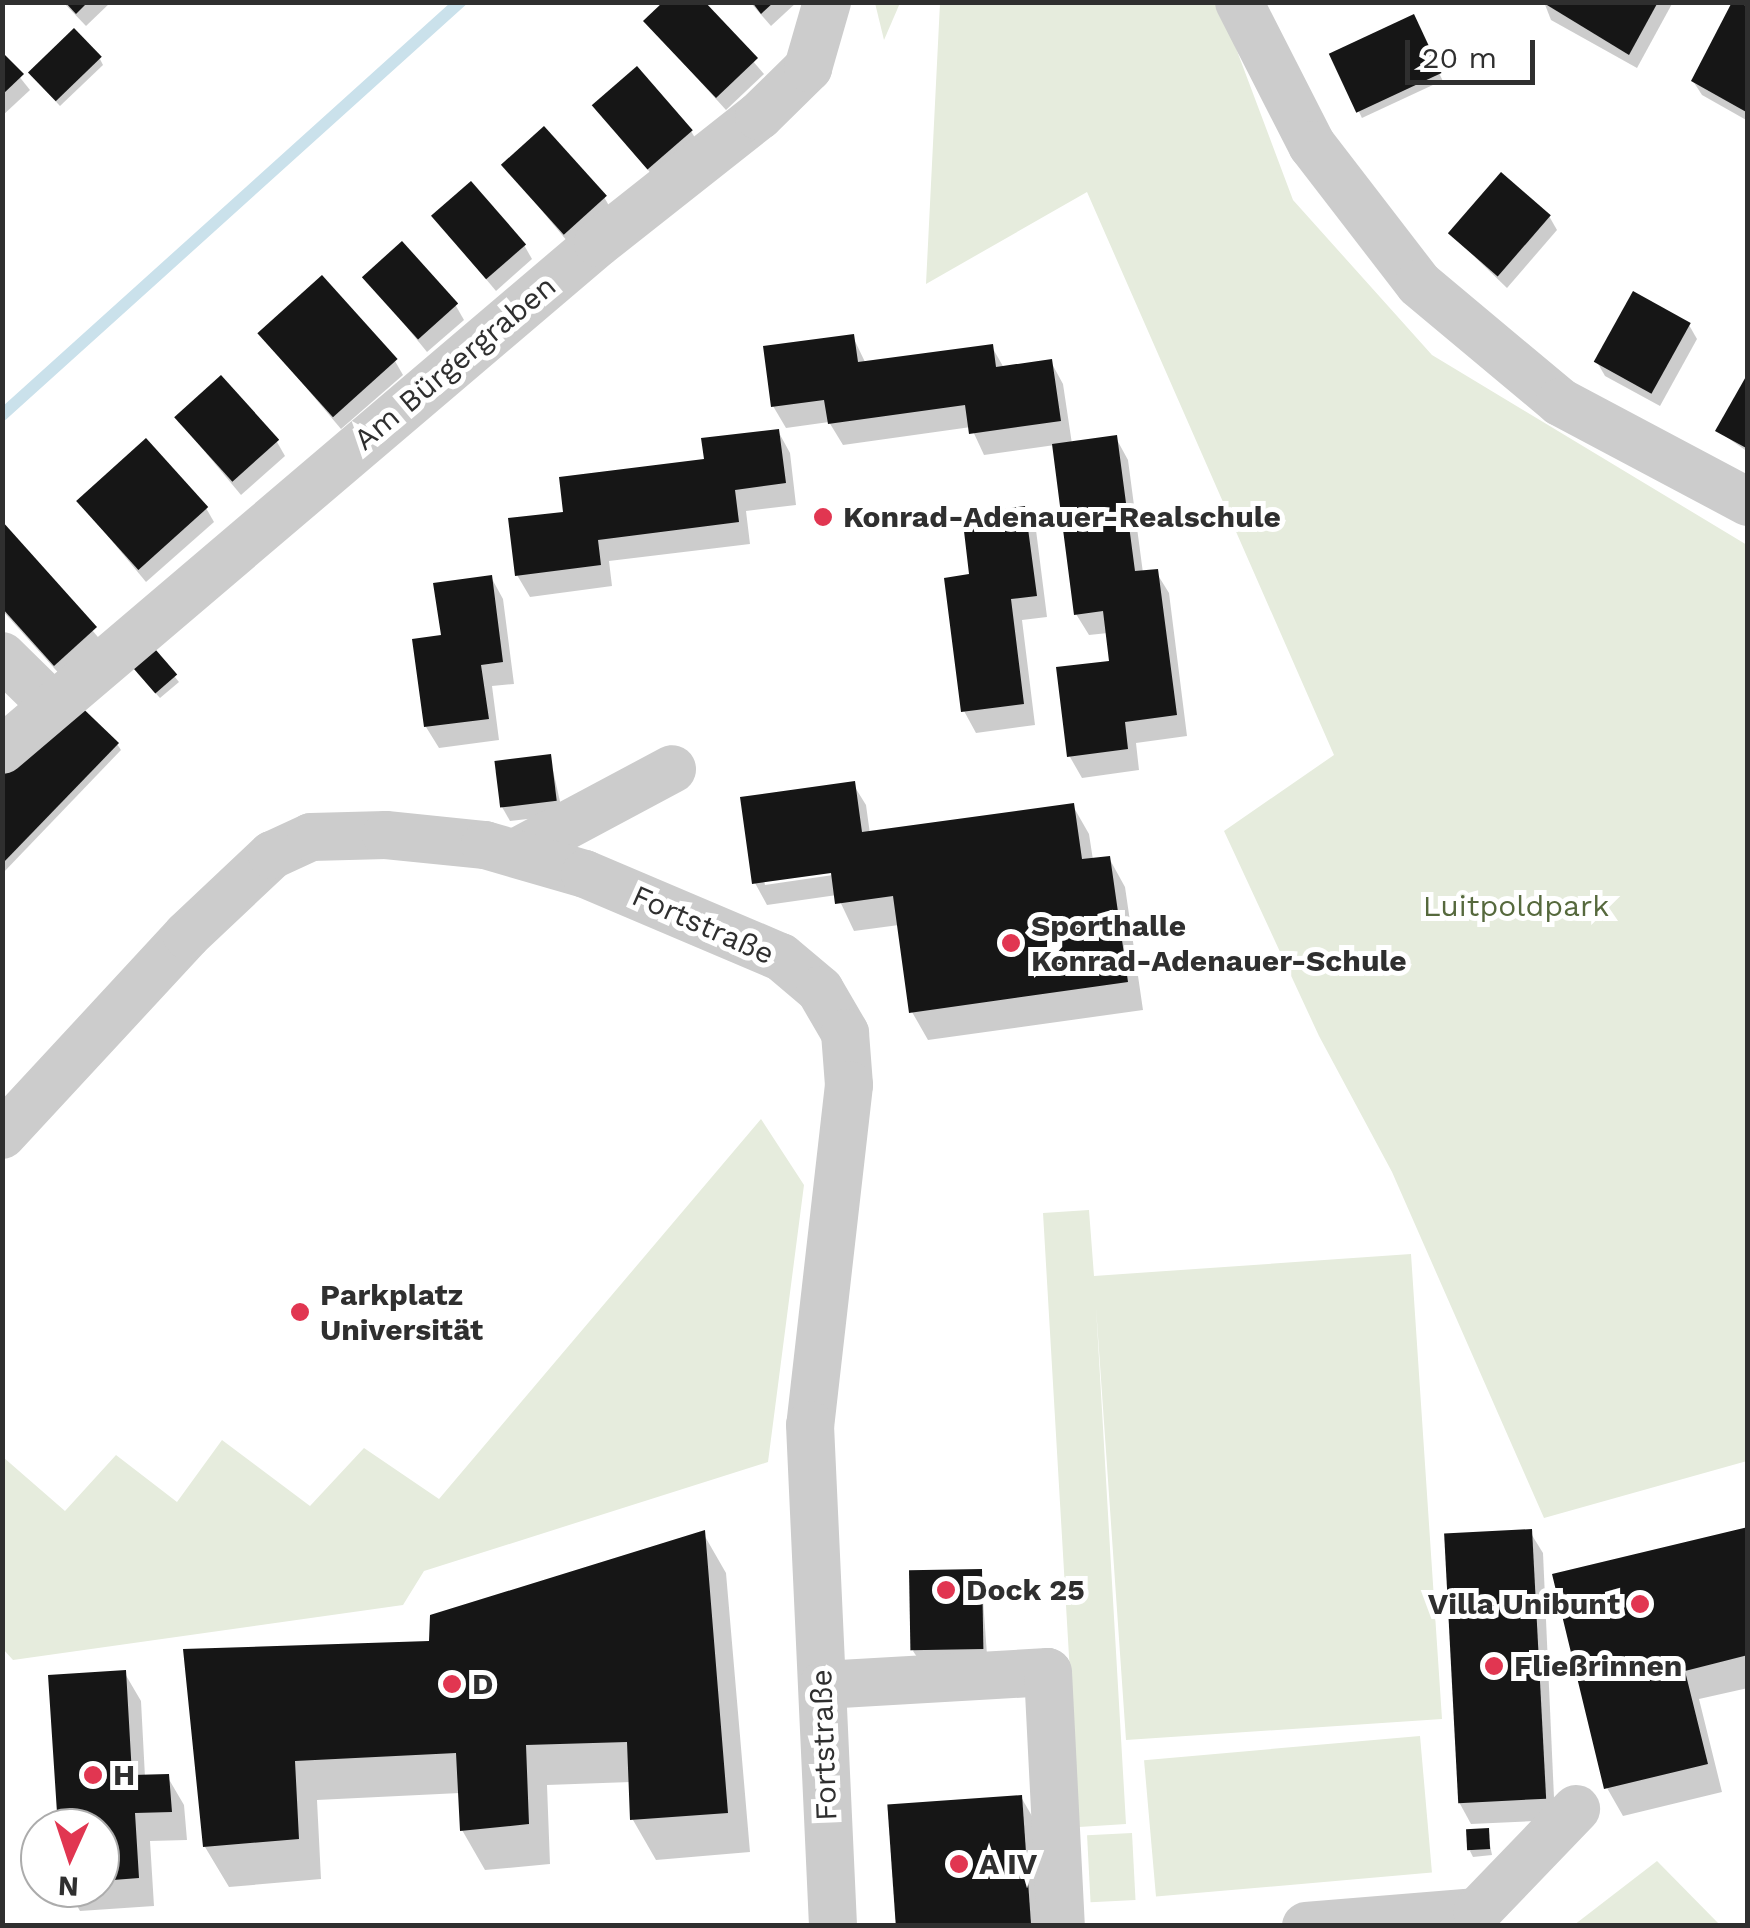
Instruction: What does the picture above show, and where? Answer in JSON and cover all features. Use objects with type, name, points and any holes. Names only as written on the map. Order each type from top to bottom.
[{"type":"street","name":"Am Bürgergraben","points":[[2,750],[50,704],[759,116],[808,68],[826,2]]},
{"type":"street","points":[[1239,2],[1312,145],[1419,284],[1560,402],[1748,502]]},
{"type":"street","points":[[2,656],[50,704]]},
{"type":"street","points":[[516,854],[672,769]]},
{"type":"street","name":"Fortstraße","points":[[2,1136],[186,935],[272,854],[311,837],[351,835],[485,844],[585,874],[781,958],[820,990],[845,1034],[849,1085],[810,1424],[833,1926]]},
{"type":"street","points":[[823,1684],[1048,1672],[1061,1926]]},
{"type":"street","points":[[1306,1926],[1477,1912],[1576,1809]]},
{"type":"green space","points":[[875,3],[900,3],[884,40]]},
{"type":"green space","name":"Luitpoldpark","points":[[940,3],[1219,3],[1293,200],[1432,355],[1747,545],[1747,1461],[1544,1518],[1392,1172],[1319,1036],[1224,831],[1334,755],[1087,192],[926,284]]},
{"type":"green space","points":[[761,1119],[804,1185],[768,1462],[424,1571],[403,1605],[13,1660],[3,1649],[3,1457],[65,1511],[116,1455],[177,1502],[222,1440],[310,1506],[364,1448],[439,1499]]},
{"type":"green space","points":[[1089,1210],[1094,1276],[1411,1254],[1442,1719],[1126,1740],[1096,1307],[1126,1824],[1079,1827],[1043,1213]]},
{"type":"green space","points":[[1420,1736],[1432,1872],[1156,1897],[1144,1760]]},
{"type":"green space","points":[[1132,1833],[1136,1900],[1091,1902],[1087,1835]]},
{"type":"green space","points":[[1657,1861],[1720,1925],[1574,1925]]},
{"type":"building","points":[[65,2],[88,2],[76,14]]},
{"type":"building","points":[[663,2],[705,2],[758,58],[716,98],[643,21]]},
{"type":"building","points":[[752,2],[774,2],[761,14]]},
{"type":"building","points":[[1542,2],[1658,2],[1629,55]]},
{"type":"building","points":[[1732,2],[1748,6],[1748,113],[1691,81]]},
{"type":"building","points":[[1414,14],[1441,73],[1356,113],[1329,54]]},
{"type":"building","points":[[74,28],[102,57],[56,101],[28,72]]},
{"type":"building","points":[[2,52],[24,74],[2,95]]},
{"type":"building","points":[[637,66],[693,130],[647,170],[592,105]]},
{"type":"building","points":[[544,126],[607,196],[564,235],[501,165]]},
{"type":"building","points":[[1501,172],[1551,215],[1498,276],[1448,233]]},
{"type":"building","points":[[471,181],[526,244],[486,279],[431,216]]},
{"type":"building","points":[[402,241],[458,303],[418,340],[362,277]]},
{"type":"building","points":[[322,275],[398,359],[333,417],[257,333]]},
{"type":"building","points":[[1633,291],[1691,323],[1651,394],[1594,362]]},
{"type":"building","points":[[854,334],[858,362],[993,344],[996,367],[1052,359],[1061,421],[969,434],[965,405],[828,424],[824,400],[771,407],[763,346]]},
{"type":"building","points":[[1748,373],[1748,449],[1715,431]]},
{"type":"building","points":[[221,375],[279,440],[232,482],[174,417]]},
{"type":"building","points":[[779,429],[786,483],[735,490],[739,522],[598,540],[601,565],[515,576],[508,518],[563,512],[559,477],[704,459],[701,438]]},
{"type":"building","points":[[1117,435],[1135,571],[1158,569],[1177,715],[1125,722],[1128,749],[1067,757],[1056,667],[1109,661],[1103,611],[1074,615],[1052,444]]},
{"type":"building","points":[[146,438],[208,507],[138,570],[76,501]]},
{"type":"building","points":[[1025,506],[1037,596],[1011,599],[1024,704],[961,712],[944,578],[969,574],[962,514]]},
{"type":"building","points":[[2,521],[97,627],[54,666],[2,608]]},
{"type":"building","points":[[492,575],[503,662],[481,665],[489,719],[424,727],[412,639],[441,635],[433,583]]},
{"type":"building","points":[[149,642],[177,674],[155,693],[127,661]]},
{"type":"building","points":[[70,696],[119,743],[2,864],[2,767]]},
{"type":"building","points":[[551,754],[557,801],[500,808],[494,761]]},
{"type":"building","name":"Sporthalle Konrad-Adenauer-Schule","points":[[855,781],[862,832],[1074,803],[1082,859],[1110,856],[1128,982],[909,1013],[893,896],[835,904],[831,873],[752,884],[740,797]]},
{"type":"building","points":[[1748,1527],[1748,1655],[1685,1671],[1708,1764],[1604,1789],[1552,1574]]},
{"type":"building","name":"Fließrinnen","points":[[1532,1529],[1546,1799],[1458,1803],[1444,1534]]},
{"type":"building","name":"D","points":[[705,1530],[728,1813],[630,1820],[627,1742],[526,1745],[529,1824],[460,1831],[456,1753],[295,1761],[299,1839],[203,1847],[183,1649],[429,1641],[430,1615]]},
{"type":"building","name":"Dock 25","points":[[982,1569],[983,1649],[910,1650],[909,1570]]},
{"type":"building","name":"H","points":[[126,1670],[132,1775],[169,1774],[172,1812],[135,1813],[139,1878],[120,1879],[120,1808],[57,1808],[48,1675]]},
{"type":"building","name":"A IV","points":[[1022,1795],[1031,1926],[896,1926],[887,1804]]},
{"type":"building","points":[[1489,1828],[1490,1849],[1467,1850],[1466,1829]]},
{"type":"waterway","points":[[2,415],[460,2]]},
{"type":"place","name":"Konrad-Adenauer-Realschule","points":[[823,517]]},
{"type":"place","name":"Sporthalle Konrad-Adenauer-Schule","points":[[1011,943]]},
{"type":"place","name":"Parkplatz Universität","points":[[300,1312]]},
{"type":"place","name":"Dock 25","points":[[946,1590]]},
{"type":"place","name":"Villa Unibunt","points":[[1640,1604]]},
{"type":"place","name":"Fließrinnen","points":[[1494,1666]]},
{"type":"place","name":"D","points":[[452,1684]]},
{"type":"place","name":"H","points":[[93,1775]]},
{"type":"place","name":"A IV","points":[[959,1864]]}]
